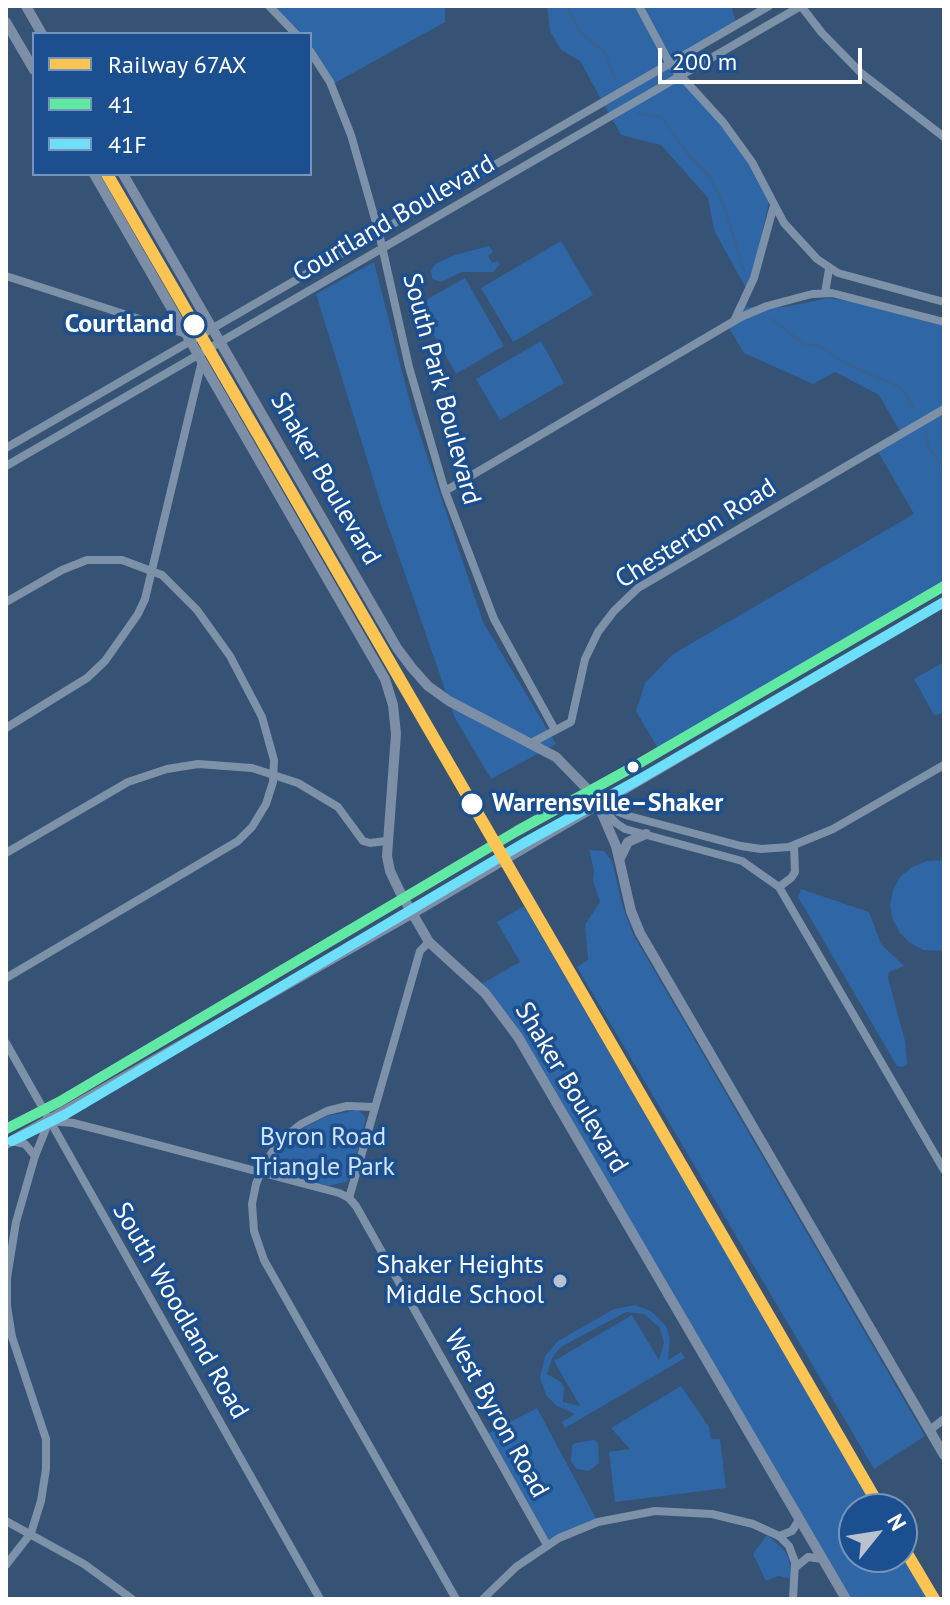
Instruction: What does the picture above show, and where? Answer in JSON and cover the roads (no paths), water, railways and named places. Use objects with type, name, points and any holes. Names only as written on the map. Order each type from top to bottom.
[{"type":"main road","points":[[26,6],[41,32]]},
{"type":"main road","points":[[6,22],[32,67]]},
{"type":"main road","name":"Shaker Boulevard","points":[[95,176],[371,651],[388,687],[396,734],[386,841],[390,871],[404,900],[429,942],[485,993],[518,1037],[846,1599]]},
{"type":"main road","name":"Shaker Boulevard","points":[[124,176],[397,648],[412,668],[428,686],[449,701],[556,757],[591,791],[620,858],[629,904],[640,933],[944,1453]]},
{"type":"main road","points":[[9,1143],[46,1115],[517,831],[944,586]]},
{"type":"main road","points":[[6,1129],[46,1115],[411,913],[944,602]]},
{"type":"main road","points":[[620,858],[628,842],[646,834]]},
{"type":"street","points":[[269,6],[294,32]]},
{"type":"street","points":[[639,6],[670,64],[730,131],[752,162],[795,237],[829,269],[944,302]]},
{"type":"street","name":"Courtland Boulevard","points":[[6,448],[156,361],[188,337],[213,328],[769,6]]},
{"type":"street","points":[[801,6],[861,73],[944,137]]},
{"type":"street","name":"Courtland Boulevard","points":[[6,466],[164,374],[200,358],[220,341],[801,6]]},
{"type":"street","name":"South Park Boulevard","points":[[312,54],[330,82],[343,113],[379,233],[409,367],[445,491],[494,619],[555,730]]},
{"type":"street","points":[[511,156],[519,170]]},
{"type":"street","points":[[734,321],[754,278],[774,205]]},
{"type":"street","points":[[825,293],[829,269]]},
{"type":"street","points":[[6,276],[188,337]]},
{"type":"street","points":[[445,491],[734,321],[779,302],[825,293],[944,322]]},
{"type":"street","points":[[6,728],[79,684],[105,661],[138,614],[145,599],[200,358]]},
{"type":"street","points":[[156,361],[164,374]]},
{"type":"street","name":"Chesterton Road","points":[[531,743],[571,722],[585,659],[598,632],[638,588],[944,409]]},
{"type":"street","points":[[6,602],[79,562],[112,559],[164,576],[189,601],[236,666],[269,734],[274,774],[262,812],[246,834],[231,847],[6,978]]},
{"type":"street","points":[[6,853],[119,787],[154,772],[178,766],[210,764],[240,766],[298,783],[330,801],[349,819],[363,841],[386,841]]},
{"type":"street","points":[[599,804],[629,816],[741,846],[769,849],[794,846],[833,829],[944,765]]},
{"type":"street","points":[[599,804],[619,826],[747,863],[779,887],[944,1170]]},
{"type":"street","points":[[779,887],[794,875],[794,846]]},
{"type":"street","points":[[6,1565],[31,1533],[41,1501],[46,1469],[46,1439],[12,1337],[7,1278],[11,1245],[46,1115],[349,1198],[420,951],[429,942]]},
{"type":"street","name":"South Woodland Road","points":[[6,1043],[320,1599]]},
{"type":"street","points":[[374,1107],[337,1108],[310,1119],[281,1140],[260,1172],[253,1194],[252,1213],[259,1249],[456,1599]]},
{"type":"street","points":[[9,1143],[25,1144],[35,1156]]},
{"type":"street","name":"West Byron Road","points":[[349,1198],[547,1545]]},
{"type":"street","points":[[930,1430],[944,1419]]},
{"type":"street","points":[[483,1599],[516,1567],[547,1545],[598,1522],[655,1511],[712,1514],[753,1524],[779,1536],[791,1551],[796,1567],[793,1599]]},
{"type":"street","points":[[779,1536],[792,1531],[799,1520]]},
{"type":"street","points":[[6,1521],[84,1564],[132,1599]]},
{"type":"street","points":[[796,1567],[806,1558],[822,1559]]},
{"type":"waterway","points":[[566,6],[581,33],[605,53],[616,80]]},
{"type":"waterway","points":[[636,113],[661,117],[691,158],[710,177],[724,206],[744,271]]},
{"type":"waterway","points":[[770,318],[804,344],[819,346],[847,364],[902,388],[914,409]]},
{"type":"waterway","points":[[925,432],[929,448],[942,465],[944,476]]},
{"type":"rail line","name":"67AX","points":[[108,176],[872,1493]]},
{"type":"rail line","name":"67AX","points":[[918,1572],[934,1599]]},
{"type":"place","name":"Courtland","points":[[194,325]]},
{"type":"place","name":"Warrensville–Shaker","points":[[472,804]]},
{"type":"place","name":"Shaker Heights Middle School","points":[[560,1281]]},
{"type":"park label","name":"Byron Road Triangle Park","points":[[323,1153]]}]
